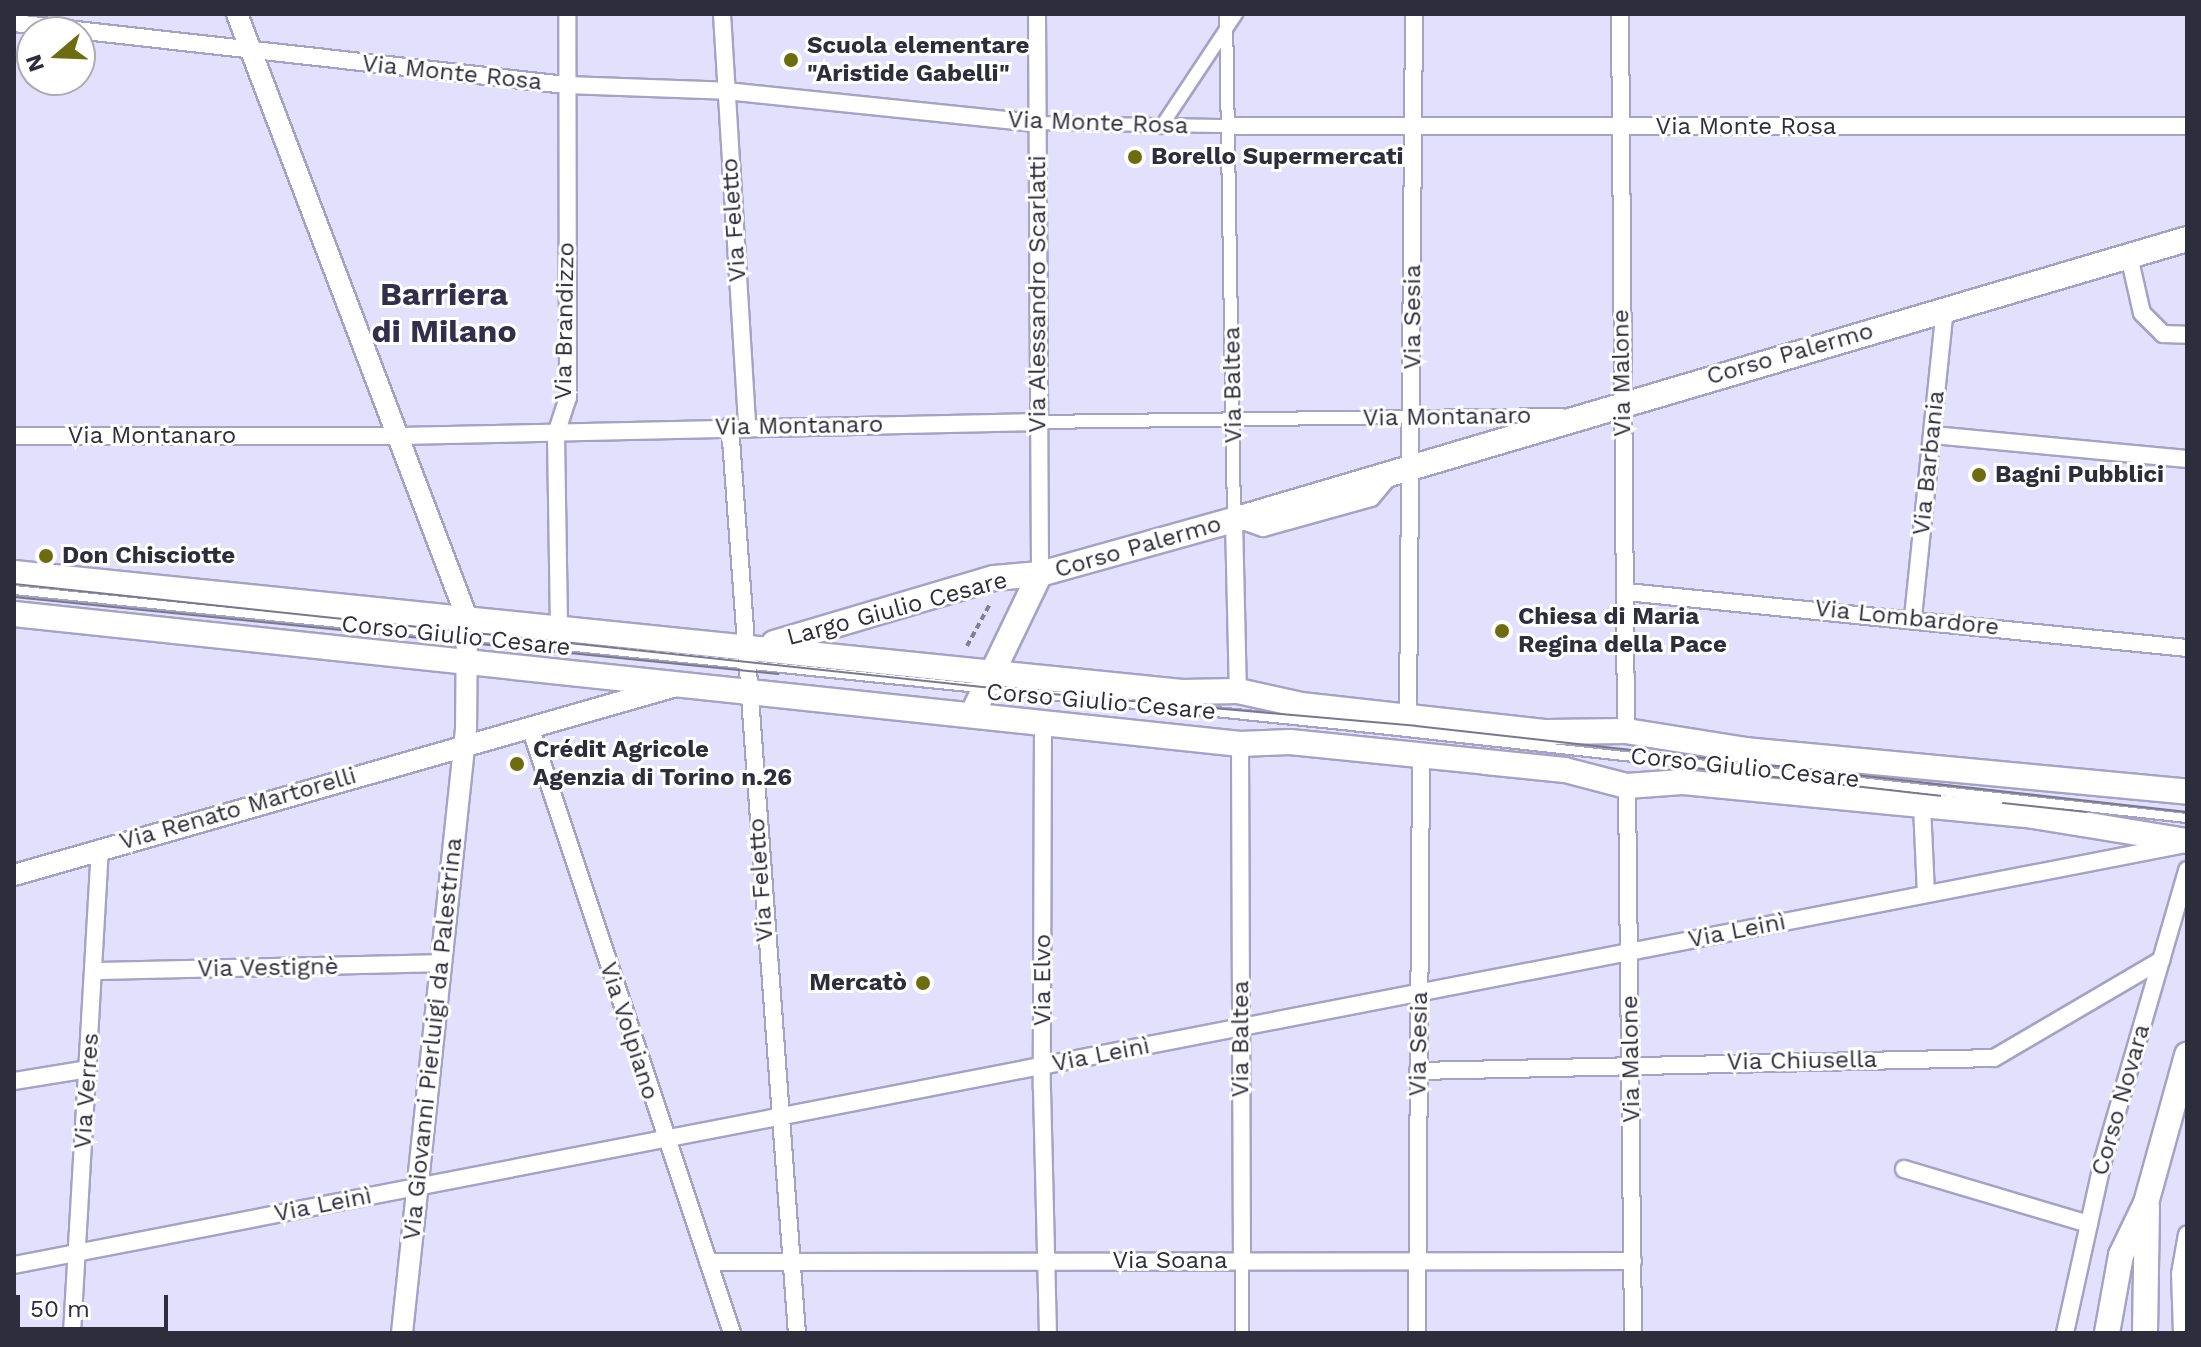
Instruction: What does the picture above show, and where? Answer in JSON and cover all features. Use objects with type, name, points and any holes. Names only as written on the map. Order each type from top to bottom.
[{"type":"main road","name":"Corso Palermo","points":[[1040,574],[1235,520],[1585,414],[2187,239]]},
{"type":"main road","name":"Corso Giulio Cesare","points":[[14,573],[466,638]]},
{"type":"main road","name":"Largo Giulio Cesare","points":[[466,638],[686,683],[994,578],[1040,574],[997,671],[981,690],[972,715]]},
{"type":"main road","name":"Corso Giulio Cesare","points":[[14,614],[466,638]]},
{"type":"main road","name":"Largo Giulio Cesare","points":[[466,638],[559,626],[751,660],[972,715],[1043,724]]},
{"type":"main road","name":"Largo Giulio Cesare","points":[[751,660],[997,671]]},
{"type":"main road","name":"Corso Giulio Cesare","points":[[997,671],[1182,692],[1238,691],[1301,705],[1547,732],[1626,731],[1746,750],[2187,792]]},
{"type":"main road","name":"Corso Giulio Cesare","points":[[1043,724],[1240,744],[1290,742],[1565,770],[1627,786],[1682,782],[2034,816],[2187,843]]},
{"type":"main road","points":[[2107,1333],[2121,1255],[2146,1203],[2187,1055]]},
{"type":"main road","points":[[2145,1333],[2146,1203]]},
{"type":"street","points":[[237,14],[400,436],[466,638],[462,745]]},
{"type":"street","name":"Via Brandizzo","points":[[559,626],[556,434],[568,398],[567,14]]},
{"type":"street","name":"Via Feletto","points":[[722,14],[751,660],[779,1117],[797,1333]]},
{"type":"street","name":"Via Alessandro Scarlatti","points":[[1037,14],[1040,574]]},
{"type":"street","name":"Via Baltea","points":[[1226,14],[1238,691]]},
{"type":"street","points":[[1161,127],[1236,14]]},
{"type":"street","name":"Via Sesia","points":[[1408,715],[1402,469],[1412,418],[1414,14]]},
{"type":"street","name":"Via Malone","points":[[1620,14],[1626,731]]},
{"type":"street","name":"Via Monte Rosa","points":[[14,23],[566,85],[726,91],[1037,123],[1413,129],[2187,126]]},
{"type":"street","points":[[2129,256],[2142,313],[2163,334],[2187,335]]},
{"type":"street","name":"Via Barbania","points":[[1913,617],[1945,309]]},
{"type":"street","name":"Via Montanaro","points":[[14,436],[556,434],[739,426],[1585,414]]},
{"type":"street","points":[[1933,435],[2187,459]]},
{"type":"street","name":"Via Lombardore","points":[[1626,592],[1913,617],[2187,648]]},
{"type":"street","name":"Largo Giulio Cesare","points":[[462,745],[686,683]]},
{"type":"street","name":"Via Elvo","points":[[1043,724],[1042,1067],[1048,1333]]},
{"type":"street","name":"Via Volpiano","points":[[530,727],[664,1140],[732,1333]]},
{"type":"street","name":"Via Baltea","points":[[1240,744],[1242,1333]]},
{"type":"street","name":"Via Renato Martorelli","points":[[14,875],[462,745]]},
{"type":"street","name":"Via Giovanni Pierluigi da Palestrina","points":[[402,1333],[462,745]]},
{"type":"street","name":"Via Sesia","points":[[1417,1333],[1421,755]]},
{"type":"street","name":"Via Malone","points":[[1627,786],[1633,1333]]},
{"type":"street","points":[[1922,806],[1926,894]]},
{"type":"street","name":"Via Leinì","points":[[14,1265],[2187,843]]},
{"type":"street","name":"Via Verres","points":[[72,1333],[96,971],[100,849]]},
{"type":"street","name":"Corso Novara","points":[[2065,1333],[2089,1224],[2187,870]]},
{"type":"street","name":"Via Chiusella","points":[[1418,1071],[1632,1063],[1994,1058],[2161,960]]},
{"type":"street","name":"Via Vestignè","points":[[96,971],[440,963]]},
{"type":"street","points":[[14,1081],[88,1069]]},
{"type":"street","points":[[1904,1169],[2089,1224]]},
{"type":"street","points":[[2182,1333],[2180,1274],[2187,1235]]},
{"type":"street","name":"Via Soana","points":[[708,1262],[1633,1261]]},
{"type":"lane","name":"Corso Giulio Cesare","points":[[14,590],[466,638],[751,660],[981,690],[2187,818]]},
{"type":"path","points":[[967,646],[989,609],[994,578]]},
{"type":"tram line","points":[[14,584],[1029,692],[1416,726],[2187,812]]},
{"type":"tram line","points":[[14,597],[778,674]]},
{"type":"tram line","points":[[1661,764],[1940,796]]},
{"type":"tram line","points":[[2003,803],[2087,812]]},
{"type":"place","name":"Scuola elementare \"Aristide Gabelli\"","points":[[791,60]]},
{"type":"place","name":"Borello Supermercati","points":[[1135,157]]},
{"type":"place","name":"Bagni Pubblici","points":[[1979,475]]},
{"type":"place","name":"Don Chisciotte","points":[[46,556]]},
{"type":"place","name":"Chiesa di Maria Regina della Pace","points":[[1502,631]]},
{"type":"place","name":"Crédit Agricole Agenzia di Torino n.26","points":[[517,764]]},
{"type":"place","name":"Mercatò","points":[[923,983]]},
{"type":"district","name":"Barriera di Milano","points":[[444,314]]}]
